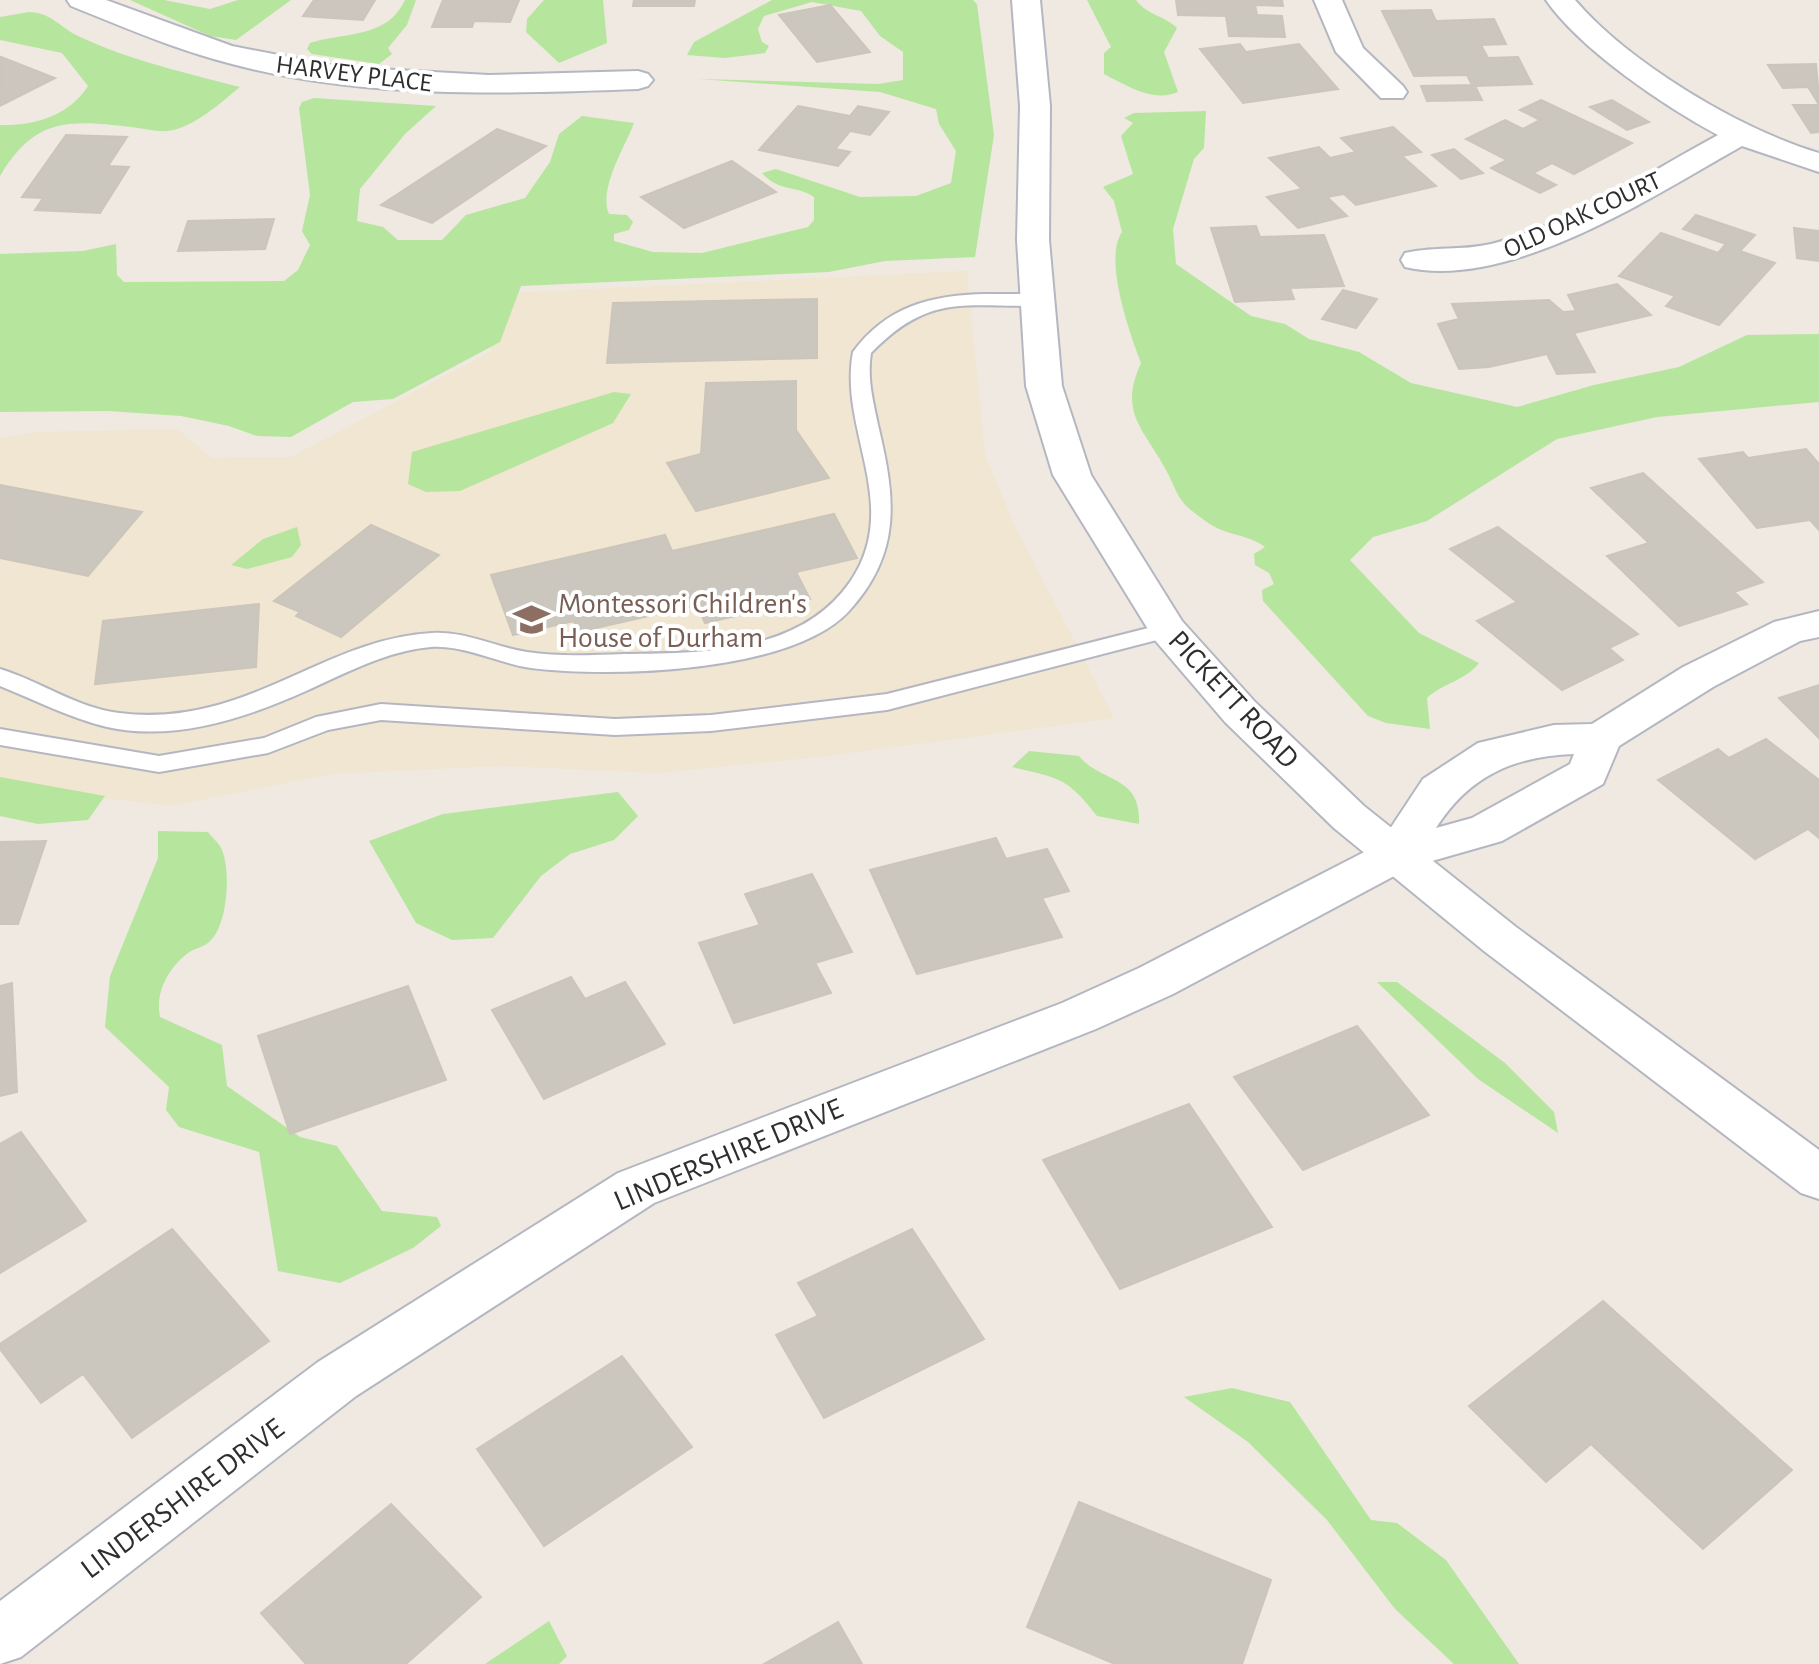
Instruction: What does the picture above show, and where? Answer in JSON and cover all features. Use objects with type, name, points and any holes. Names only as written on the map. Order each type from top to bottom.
[{"type":"street","name":"HARVEY PLACE","points":[[81,0],[187,42],[303,71],[439,84],[638,80]]},
{"type":"street","name":"PICKETT ROAD","points":[[1026,0],[1035,106],[1035,300],[1044,386],[1072,475],[1168,630],[1240,712],[1349,817],[1500,939],[1819,1178]]},
{"type":"street","points":[[1328,0],[1350,52],[1392,92]]},
{"type":"street","points":[[1560,0],[1582,25],[1640,71],[1738,136],[1819,163]]},
{"type":"street","name":"OLD OAK COURT","points":[[1417,260],[1459,263],[1516,250],[1738,136]]},
{"type":"street","points":[[1396,855],[1438,790],[1493,753],[1554,740],[1601,738],[1698,677],[1788,631],[1819,624]]},
{"type":"street","name":"LINDERSHIRE DRIVE","points":[[0,1637],[337,1379],[636,1188],[1079,1016],[1156,981],[1396,855],[1486,830],[1588,773],[1601,738]]},
{"type":"street","points":[[1493,753],[1547,796]]},
{"type":"street","points":[[0,1657],[5,1664]]},
{"type":"lane","points":[[0,677],[117,721],[210,718],[242,710],[325,672],[414,641],[447,639],[513,657],[564,663],[685,660],[732,655],[779,643],[823,623],[840,608],[867,574],[880,549],[883,507],[867,418],[857,391],[862,352],[904,315],[922,308],[948,303],[1035,300]]},
{"type":"lane","points":[[0,737],[159,764],[268,745],[324,723],[381,712],[615,727],[711,723],[887,702],[1168,630]]},
{"type":"shaded area","name":"Montessori Children's House of Durham","points":[[967,271],[985,455],[1013,522],[1114,718],[819,757],[658,773],[500,766],[331,774],[171,806],[0,786],[0,438],[36,432],[177,429],[212,458],[291,457],[490,352],[508,293]]},
{"type":"green space","points":[[130,0],[164,0],[210,9],[238,0],[291,0],[236,40],[210,36]]},
{"type":"green space","points":[[405,0],[416,0],[407,25],[388,48],[392,54],[379,64],[312,54],[307,49],[310,43],[376,28],[397,13]]},
{"type":"green space","points":[[544,0],[603,0],[607,43],[559,63],[526,32],[527,19]]},
{"type":"green space","points":[[772,0],[973,0],[977,4],[994,135],[975,257],[885,261],[829,272],[521,286],[500,342],[393,399],[353,402],[291,437],[257,436],[229,426],[181,416],[108,411],[0,412],[0,254],[83,251],[116,244],[117,275],[124,282],[284,281],[298,270],[310,245],[302,231],[310,195],[299,108],[302,102],[314,98],[436,106],[405,134],[360,189],[357,221],[383,227],[398,240],[442,240],[466,215],[525,198],[550,162],[559,134],[582,116],[634,123],[614,168],[607,204],[609,214],[627,215],[633,222],[629,230],[614,234],[614,241],[653,252],[702,253],[808,227],[814,220],[814,197],[781,186],[762,173],[776,169],[860,197],[916,196],[951,183],[956,151],[939,124],[936,109],[880,92],[699,79],[878,84],[903,80],[903,52],[880,36],[861,11],[812,2],[764,16],[758,29],[762,42],[769,46],[765,53],[725,58],[687,55],[694,42]]},
{"type":"green space","points":[[1087,0],[1136,0],[1177,28],[1164,52],[1178,92],[1149,94],[1104,74],[1104,53],[1111,47]]},
{"type":"green space","points":[[29,12],[43,14],[78,36],[117,52],[240,87],[206,114],[177,129],[158,131],[89,123],[55,127],[27,142],[0,176],[0,125],[25,124],[50,117],[71,105],[88,86],[62,53],[0,40],[0,17]]},
{"type":"green space","points":[[1206,111],[1204,148],[1194,159],[1173,229],[1176,264],[1251,316],[1285,324],[1309,339],[1359,352],[1411,383],[1517,407],[1594,385],[1679,367],[1747,335],[1819,334],[1819,402],[1657,417],[1557,439],[1427,521],[1373,537],[1350,560],[1419,633],[1479,663],[1467,674],[1427,698],[1430,729],[1386,723],[1368,716],[1263,601],[1262,590],[1274,584],[1269,573],[1255,565],[1254,554],[1265,547],[1216,527],[1187,507],[1142,431],[1133,408],[1132,395],[1141,363],[1125,316],[1117,278],[1115,260],[1122,232],[1114,201],[1103,187],[1133,174],[1121,136],[1133,123],[1124,118],[1134,113]]},
{"type":"green space","points":[[614,392],[631,394],[613,423],[460,491],[426,492],[408,484],[412,452]]},
{"type":"green space","points":[[297,527],[301,545],[292,557],[247,569],[231,565],[263,539]]},
{"type":"green space","points":[[1029,751],[1079,756],[1088,765],[1127,788],[1138,808],[1139,824],[1097,816],[1078,793],[1061,781],[1012,767]]},
{"type":"green space","points":[[0,777],[105,796],[88,820],[38,824],[0,816]]},
{"type":"green space","points":[[618,792],[638,816],[614,840],[570,854],[541,876],[493,938],[452,940],[416,923],[369,841],[443,814]]},
{"type":"green space","points":[[158,831],[208,832],[224,855],[227,881],[224,909],[216,933],[208,943],[181,959],[169,974],[159,999],[160,1017],[222,1045],[227,1086],[300,1137],[337,1146],[382,1211],[437,1217],[441,1226],[413,1248],[340,1283],[278,1271],[259,1152],[179,1127],[166,1110],[169,1087],[105,1027],[110,976],[158,858]]},
{"type":"green space","points":[[1377,982],[1397,982],[1505,1063],[1554,1112],[1558,1133],[1478,1079]]},
{"type":"green space","points":[[1232,1388],[1290,1402],[1371,1520],[1397,1523],[1446,1560],[1519,1664],[1454,1664],[1395,1609],[1327,1520],[1248,1442],[1184,1397]]},
{"type":"green space","points":[[549,1621],[567,1656],[559,1664],[485,1664]]},
{"type":"building","points":[[314,0],[375,0],[363,20],[303,16]]},
{"type":"building","points":[[443,0],[519,0],[510,22],[474,21],[472,27],[432,27]]},
{"type":"building","points":[[634,0],[695,0],[694,6],[633,6]]},
{"type":"building","points":[[1176,0],[1282,0],[1283,6],[1255,5],[1257,15],[1282,16],[1285,37],[1229,36],[1226,16],[1178,15]]},
{"type":"building","points":[[830,5],[870,52],[817,62],[779,15]]},
{"type":"building","points":[[1431,10],[1436,21],[1494,19],[1506,44],[1481,45],[1488,58],[1518,57],[1532,84],[1475,86],[1482,100],[1427,101],[1421,86],[1472,85],[1467,75],[1414,76],[1382,11]]},
{"type":"building","points":[[1240,44],[1246,52],[1299,44],[1338,89],[1243,103],[1200,49]]},
{"type":"building","points":[[1,57],[55,78],[0,106]]},
{"type":"building","points":[[1816,64],[1819,98],[1815,98],[1808,87],[1783,88],[1768,65]]},
{"type":"building","points":[[1541,100],[1632,143],[1574,174],[1552,163],[1533,173],[1556,185],[1540,193],[1491,168],[1507,160],[1466,139],[1505,120],[1523,129],[1540,120],[1520,110]]},
{"type":"building","points":[[1612,100],[1649,122],[1627,130],[1590,107]]},
{"type":"building","points":[[1793,105],[1819,105],[1819,132],[1811,133]]},
{"type":"building","points":[[798,106],[850,116],[858,106],[889,112],[870,135],[850,131],[835,149],[850,152],[838,166],[759,150]]},
{"type":"building","points":[[1393,127],[1421,152],[1402,156],[1436,186],[1356,205],[1344,194],[1327,197],[1347,216],[1298,228],[1267,197],[1302,189],[1269,158],[1319,147],[1330,158],[1356,152],[1341,138]]},
{"type":"building","points":[[497,129],[546,146],[432,223],[381,205]]},
{"type":"building","points":[[66,135],[127,137],[108,166],[129,167],[100,213],[35,210],[43,198],[22,197]]},
{"type":"building","points":[[1454,149],[1483,173],[1461,179],[1432,155]]},
{"type":"building","points":[[732,161],[776,192],[684,228],[641,197]]},
{"type":"building","points":[[1696,215],[1755,235],[1740,251],[1775,263],[1719,325],[1666,306],[1675,296],[1619,276],[1661,233],[1718,253],[1726,244],[1683,229]]},
{"type":"building","points":[[274,219],[265,249],[178,251],[188,221]]},
{"type":"building","points":[[1256,226],[1260,237],[1324,235],[1344,286],[1290,288],[1294,299],[1235,302],[1211,228]]},
{"type":"building","points":[[1794,228],[1819,231],[1819,261],[1797,258]]},
{"type":"building","points":[[1617,284],[1651,315],[1574,333],[1595,372],[1557,374],[1547,354],[1489,367],[1459,369],[1438,324],[1459,319],[1452,304],[1549,300],[1563,312],[1576,311],[1568,295]]},
{"type":"building","points":[[1343,290],[1377,299],[1356,328],[1322,319]]},
{"type":"building","points":[[817,299],[817,358],[607,363],[613,303]]},
{"type":"building","points":[[796,381],[796,430],[829,478],[696,511],[667,463],[701,454],[706,383]]},
{"type":"building","points":[[1806,449],[1819,464],[1819,530],[1810,520],[1757,528],[1699,459],[1743,452],[1748,458]]},
{"type":"building","points":[[1643,473],[1763,582],[1734,592],[1747,604],[1679,626],[1607,556],[1649,543],[1591,488]]},
{"type":"building","points":[[0,485],[142,512],[88,576],[0,558]]},
{"type":"building","points":[[834,514],[857,558],[796,572],[810,599],[705,623],[697,605],[578,632],[574,621],[513,635],[491,575],[665,535],[672,551]]},
{"type":"building","points":[[371,525],[439,555],[341,637],[296,616],[300,612],[274,601]]},
{"type":"building","points":[[1498,527],[1638,634],[1609,648],[1623,660],[1562,690],[1477,621],[1517,602],[1450,549]]},
{"type":"building","points":[[259,604],[256,667],[95,684],[103,621]]},
{"type":"building","points":[[1819,685],[1819,738],[1779,698]]},
{"type":"building","points":[[1766,739],[1819,780],[1819,838],[1808,829],[1755,859],[1658,780],[1718,749],[1729,758]]},
{"type":"building","points":[[996,838],[1006,859],[1047,849],[1069,891],[1042,898],[1062,937],[917,974],[870,870]]},
{"type":"building","points":[[46,841],[18,924],[0,924],[0,842]]},
{"type":"building","points":[[812,874],[852,952],[815,963],[831,993],[734,1023],[699,943],[760,925],[745,894]]},
{"type":"building","points":[[571,977],[585,999],[625,982],[665,1044],[544,1099],[492,1010]]},
{"type":"building","points":[[12,983],[17,1092],[0,1096],[0,986]]},
{"type":"building","points":[[408,986],[446,1080],[290,1134],[258,1036]]},
{"type":"building","points":[[1357,1026],[1429,1115],[1303,1170],[1234,1077]]},
{"type":"building","points":[[1189,1104],[1272,1227],[1120,1289],[1043,1160]]},
{"type":"building","points":[[21,1132],[86,1221],[0,1273],[0,1144]]},
{"type":"building","points":[[172,1229],[269,1341],[132,1438],[83,1374],[41,1403],[0,1349],[0,1344]]},
{"type":"building","points":[[912,1229],[984,1339],[824,1418],[776,1335],[818,1316],[798,1283]]},
{"type":"building","points":[[1603,1301],[1792,1470],[1703,1549],[1591,1444],[1546,1482],[1469,1406]]},
{"type":"building","points":[[622,1356],[692,1447],[544,1546],[477,1449]]},
{"type":"building","points":[[1079,1502],[1271,1580],[1242,1664],[1115,1664],[1027,1627]]},
{"type":"building","points":[[391,1504],[481,1597],[406,1664],[306,1664],[261,1613]]},
{"type":"building","points":[[838,1622],[862,1664],[764,1664]]},
{"type":"place","name":"Montessori Children's House of Durham","points":[[532,620]]}]
